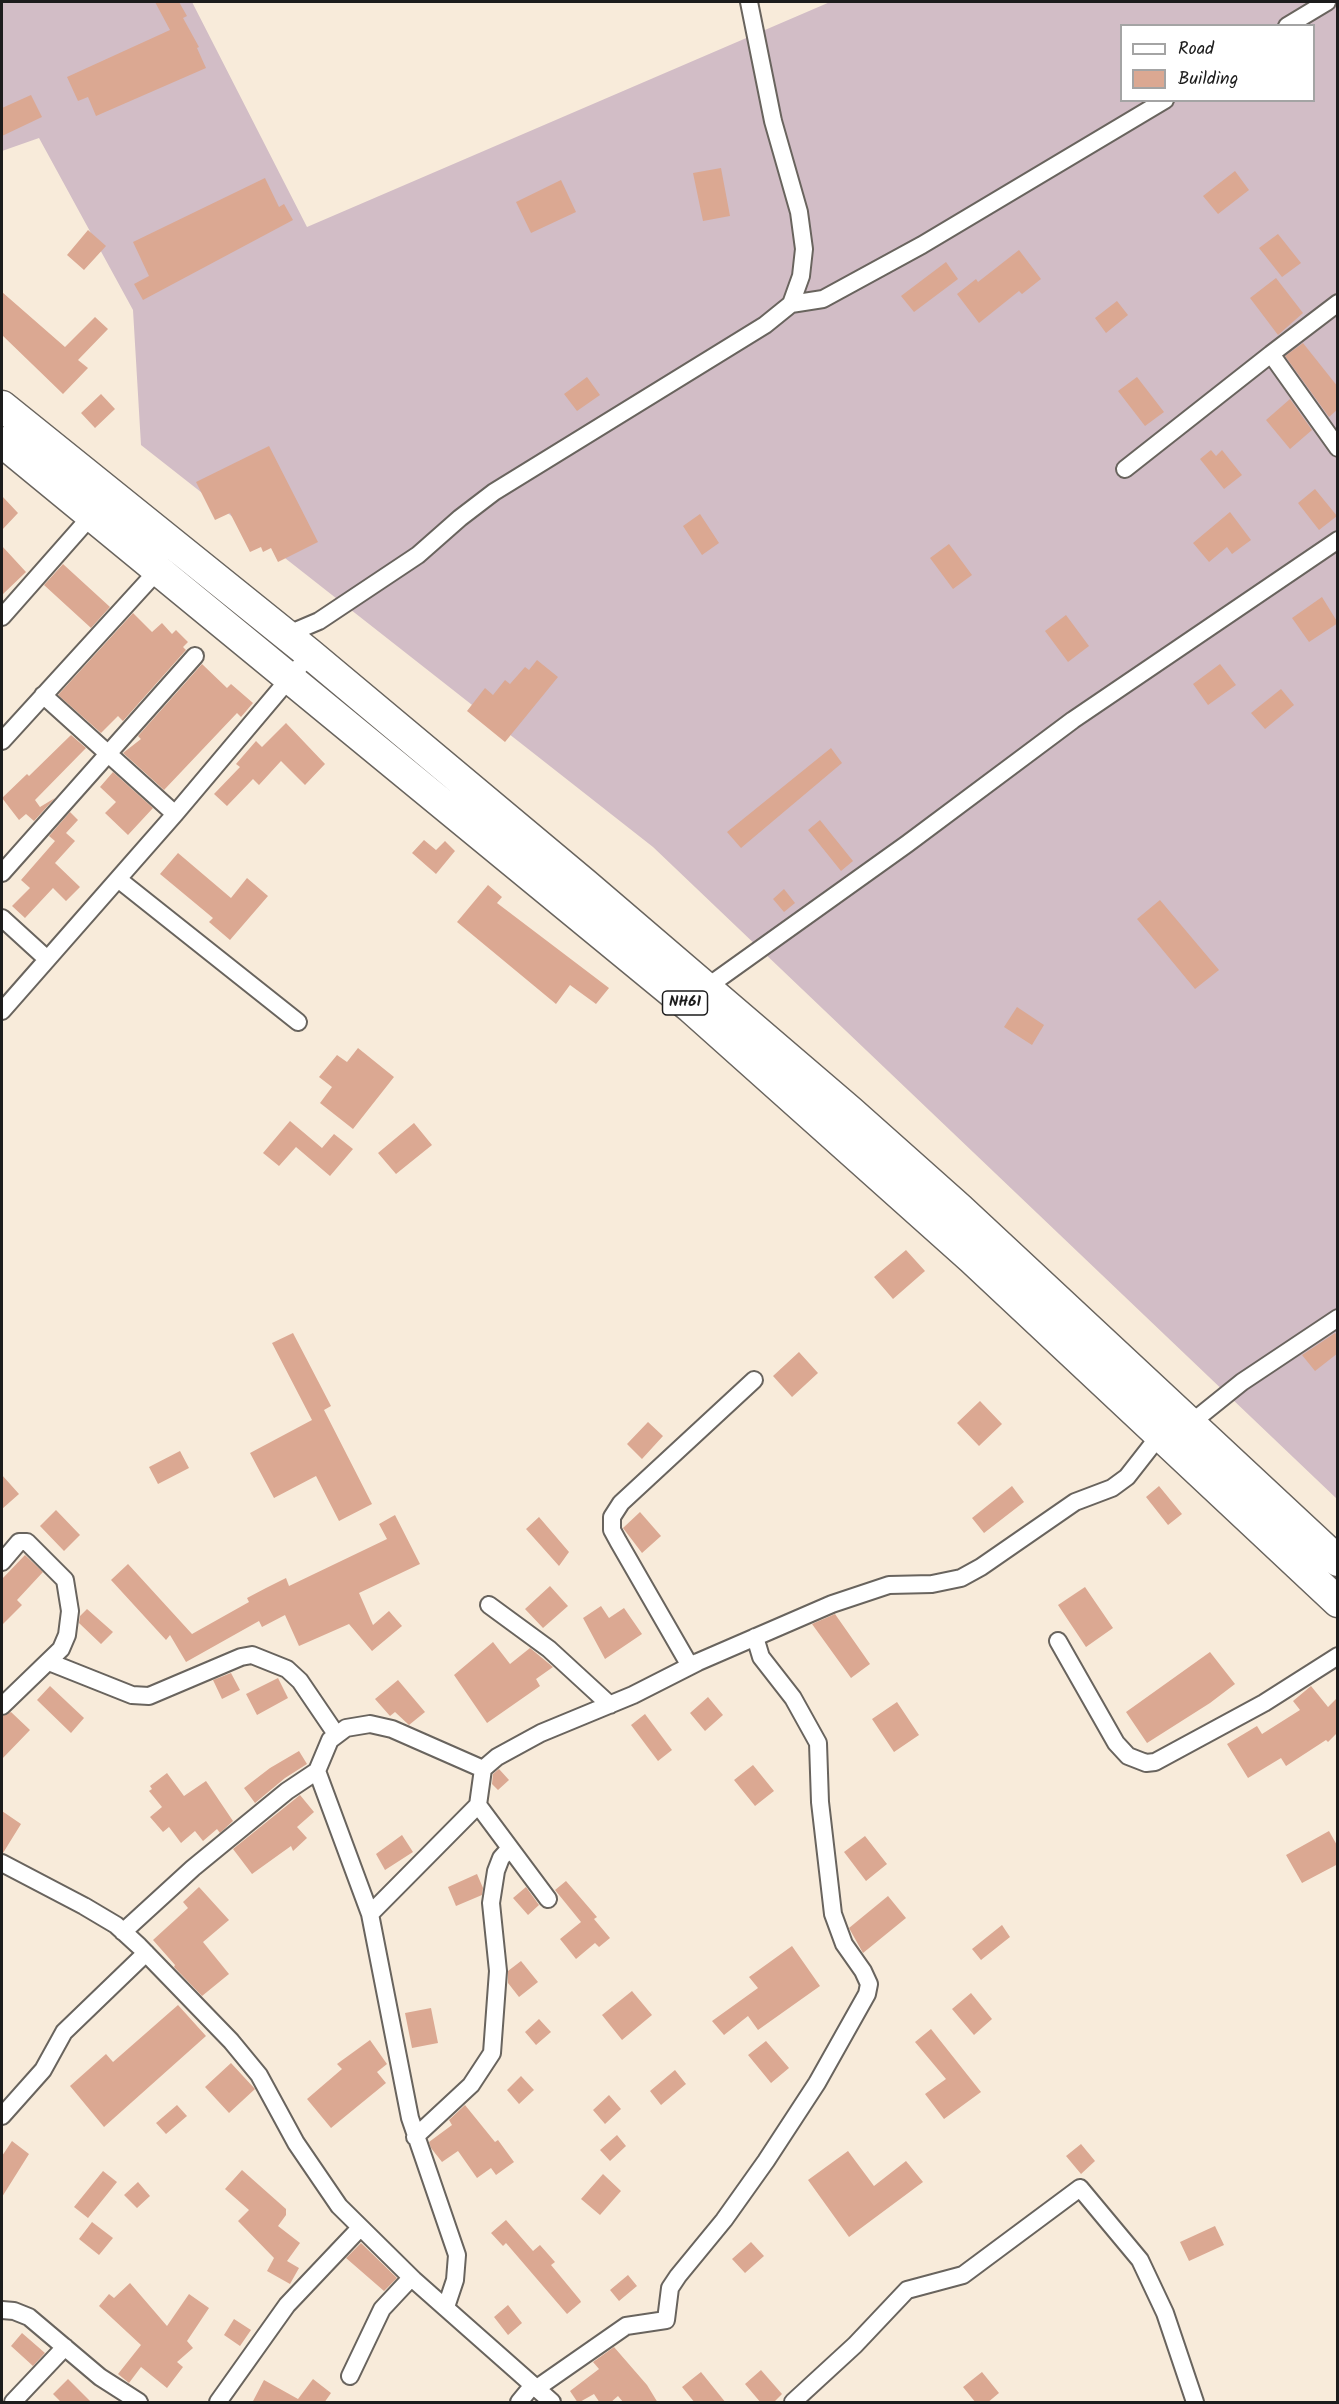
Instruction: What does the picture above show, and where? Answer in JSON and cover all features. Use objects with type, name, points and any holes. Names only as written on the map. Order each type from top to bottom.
[{"type":"highway","name":"NH61","points":[[2,406],[286,635],[707,987],[950,1200],[1177,1423],[1338,1602]]},
{"type":"highway","name":"NH61","points":[[2,441],[691,1008],[852,1150],[1338,1561]]},
{"type":"street","points":[[749,2],[773,121],[800,212],[804,249],[801,276],[791,304]]},
{"type":"street","points":[[1290,24],[1327,2]]},
{"type":"street","points":[[286,635],[319,621],[418,555],[494,492],[765,325],[791,304],[823,299],[902,256],[1162,102]]},
{"type":"street","points":[[1125,469],[1338,303]]},
{"type":"street","points":[[1271,354],[1335,439]]},
{"type":"street","points":[[2,617],[92,514]]},
{"type":"street","points":[[707,987],[1082,714],[1338,540]]},
{"type":"street","points":[[2,741],[159,569]]},
{"type":"street","points":[[2,1011],[175,814],[309,654]]},
{"type":"street","points":[[2,873],[195,656]]},
{"type":"street","points":[[43,695],[175,814]]},
{"type":"street","points":[[118,879],[297,1022]]},
{"type":"street","points":[[2,918],[47,959]]},
{"type":"street","points":[[370,1914],[478,1804],[483,1769],[496,1757],[541,1733],[610,1705],[690,1666],[869,1590],[889,1585],[946,1583],[961,1578],[981,1567],[1075,1502],[1112,1488],[1136,1469],[1177,1423],[1338,1318]]},
{"type":"street","points":[[690,1666],[612,1530],[612,1517],[621,1503],[754,1380]]},
{"type":"street","points":[[2,1562],[19,1542],[27,1542],[65,1580],[70,1611],[67,1635],[61,1649],[2,1706]]},
{"type":"street","points":[[489,1605],[549,1649],[610,1705]]},
{"type":"street","points":[[519,2403],[535,2387],[626,2326],[666,2320],[670,2288],[724,2220],[766,2160],[817,2083],[867,1994],[869,1983],[844,1944],[833,1914],[820,1802],[818,1743],[793,1698],[761,1657],[755,1637]]},
{"type":"street","points":[[1058,1641],[1116,1743],[1128,1756],[1146,1763],[1155,1762],[1264,1703],[1338,1656]]},
{"type":"street","points":[[50,1662],[132,1695],[149,1696],[241,1657],[252,1655],[287,1669],[300,1681],[336,1734]]},
{"type":"street","points":[[123,1932],[193,1868],[287,1791],[317,1771],[326,1747],[336,1734],[355,1724],[370,1724],[392,1729],[483,1769]]},
{"type":"street","points":[[317,1771],[370,1914],[416,2137],[457,2255],[456,2272],[446,2307]]},
{"type":"street","points":[[478,1804],[548,1899]]},
{"type":"street","points":[[416,2137],[471,2085],[492,2054],[498,1971],[491,1903],[496,1871],[501,1858],[510,1848]]},
{"type":"street","points":[[2,1863],[84,1906],[123,1932],[146,1953],[231,2041],[259,2075],[313,2170],[339,2206],[411,2277],[552,2403]]},
{"type":"street","points":[[2,2116],[43,2070],[64,2032],[146,1953]]},
{"type":"street","points":[[793,2403],[855,2345],[907,2290],[963,2275],[1080,2188],[1140,2260],[1165,2313],[1195,2403]]},
{"type":"street","points":[[218,2403],[287,2305],[360,2228]]},
{"type":"street","points":[[350,2376],[382,2309],[411,2277]]},
{"type":"street","points":[[2,2310],[14,2311],[29,2317],[100,2377],[139,2403]]},
{"type":"street","points":[[13,2403],[66,2347]]},
{"type":"shaded area","points":[[2,2],[192,2],[307,227],[830,2],[1337,2],[1337,1499],[653,847],[141,445],[133,310],[39,138],[2,151]]},
{"type":"building","points":[[155,2],[179,2],[187,16],[183,18],[199,47],[197,48],[206,68],[96,116],[88,97],[78,101],[67,77],[170,30]]},
{"type":"building","points":[[31,95],[42,117],[2,136],[2,108]]},
{"type":"building","points":[[721,168],[730,216],[703,221],[693,173]]},
{"type":"building","points":[[1235,171],[1249,190],[1218,214],[1203,196]]},
{"type":"building","points":[[265,178],[279,207],[284,204],[293,220],[143,300],[134,284],[149,276],[133,242]]},
{"type":"building","points":[[561,180],[576,212],[531,233],[516,202]]},
{"type":"building","points":[[88,230],[106,246],[84,270],[67,255]]},
{"type":"building","points":[[1278,234],[1301,263],[1282,277],[1259,248]]},
{"type":"building","points":[[1019,250],[1041,279],[1022,294],[1019,291],[979,323],[957,294],[976,279],[978,282]]},
{"type":"building","points":[[946,262],[958,279],[914,312],[901,296]]},
{"type":"building","points":[[1276,278],[1303,313],[1278,335],[1250,298]]},
{"type":"building","points":[[2,292],[65,347],[95,317],[108,329],[78,360],[88,368],[63,394],[2,335]]},
{"type":"building","points":[[1117,301],[1128,315],[1106,333],[1095,318]]},
{"type":"building","points":[[1303,343],[1338,387],[1338,409],[1329,417],[1285,356]]},
{"type":"building","points":[[587,377],[600,395],[577,411],[564,394]]},
{"type":"building","points":[[1137,377],[1164,412],[1145,426],[1118,391]]},
{"type":"building","points":[[101,394],[115,409],[95,428],[81,413]]},
{"type":"building","points":[[1290,399],[1312,430],[1290,449],[1266,420]]},
{"type":"building","points":[[269,446],[318,542],[278,562],[271,548],[263,552],[261,547],[250,552],[230,513],[215,520],[196,482]]},
{"type":"building","points":[[1211,450],[1216,456],[1222,450],[1242,475],[1224,489],[1200,459]]},
{"type":"building","points":[[1315,489],[1337,516],[1319,530],[1298,503]]},
{"type":"building","points":[[2,496],[18,513],[2,530]]},
{"type":"building","points":[[1230,512],[1251,540],[1232,554],[1227,547],[1209,562],[1193,543]]},
{"type":"building","points":[[700,514],[719,543],[702,555],[683,526]]},
{"type":"building","points":[[949,544],[972,575],[953,589],[930,558]]},
{"type":"building","points":[[2,546],[26,572],[2,595]]},
{"type":"building","points":[[63,564],[110,607],[91,628],[44,585]]},
{"type":"building","points":[[1322,597],[1338,623],[1309,642],[1292,618]]},
{"type":"building","points":[[133,613],[152,632],[162,623],[172,634],[176,630],[188,642],[183,647],[186,650],[123,721],[118,716],[101,733],[58,695]]},
{"type":"building","points":[[1066,615],[1089,646],[1068,662],[1045,631]]},
{"type":"building","points":[[537,660],[558,677],[505,742],[467,711],[485,688],[493,695],[505,680],[510,684],[525,667],[529,670]]},
{"type":"building","points":[[202,664],[227,688],[231,684],[253,703],[241,717],[237,713],[164,790],[123,753],[141,739],[138,736]]},
{"type":"building","points":[[1220,664],[1236,685],[1208,705],[1193,684]]},
{"type":"building","points":[[1281,689],[1294,705],[1265,729],[1251,713]]},
{"type":"building","points":[[286,723],[325,764],[305,785],[281,761],[259,785],[253,779],[227,806],[214,794],[240,767],[236,764],[256,741],[262,747]]},
{"type":"building","points":[[71,735],[86,748],[35,800],[40,807],[55,798],[34,821],[26,814],[19,820],[2,798],[27,774],[29,776]]},
{"type":"building","points":[[831,748],[842,763],[741,848],[727,832]]},
{"type":"building","points":[[113,772],[153,808],[128,835],[105,813],[116,802],[100,787]]},
{"type":"building","points":[[70,812],[78,820],[66,833],[75,841],[55,863],[80,887],[66,901],[53,888],[25,918],[12,906],[30,888],[21,880],[55,841],[49,836]]},
{"type":"building","points":[[820,820],[853,861],[841,871],[808,830]]},
{"type":"building","points":[[424,840],[436,850],[445,841],[455,851],[436,874],[412,853]]},
{"type":"building","points":[[178,853],[231,898],[247,878],[268,896],[230,940],[209,922],[213,918],[160,874]]},
{"type":"building","points":[[488,885],[502,897],[497,903],[609,988],[596,1004],[570,985],[556,1004],[457,922]]},
{"type":"building","points":[[784,889],[795,903],[784,912],[773,899]]},
{"type":"building","points":[[1160,900],[1219,970],[1195,989],[1137,919]]},
{"type":"building","points":[[1017,1007],[1044,1025],[1032,1045],[1004,1027]]},
{"type":"building","points":[[358,1048],[394,1077],[353,1129],[320,1103],[332,1087],[319,1077],[337,1055],[347,1062]]},
{"type":"building","points":[[290,1121],[322,1148],[334,1134],[353,1149],[330,1176],[296,1147],[279,1166],[263,1153]]},
{"type":"building","points":[[414,1123],[432,1145],[396,1174],[378,1153]]},
{"type":"building","points":[[906,1250],[925,1271],[893,1299],[874,1277]]},
{"type":"building","points":[[293,1333],[331,1406],[324,1410],[372,1504],[339,1521],[316,1476],[274,1498],[250,1453],[312,1420],[272,1343]]},
{"type":"building","points":[[1335,1333],[1338,1336],[1338,1353],[1315,1371],[1302,1355]]},
{"type":"building","points":[[799,1352],[818,1373],[792,1397],[773,1376]]},
{"type":"building","points":[[980,1401],[1002,1424],[979,1446],[957,1423]]},
{"type":"building","points":[[648,1422],[663,1436],[642,1459],[627,1444]]},
{"type":"building","points":[[180,1451],[189,1468],[158,1484],[149,1467]]},
{"type":"building","points":[[2,1475],[19,1494],[2,1509]]},
{"type":"building","points":[[1012,1486],[1024,1502],[984,1533],[972,1518]]},
{"type":"building","points":[[1159,1486],[1182,1514],[1168,1525],[1146,1497]]},
{"type":"building","points":[[56,1510],[80,1535],[64,1551],[40,1526]]},
{"type":"building","points":[[640,1512],[661,1536],[642,1553],[623,1528]]},
{"type":"building","points":[[395,1515],[420,1564],[359,1593],[373,1625],[389,1611],[402,1626],[372,1651],[349,1624],[299,1646],[285,1615],[262,1627],[259,1621],[186,1662],[170,1635],[166,1640],[111,1580],[128,1564],[192,1634],[249,1602],[247,1598],[286,1578],[289,1586],[387,1539],[379,1524]]},
{"type":"building","points":[[539,1517],[569,1552],[559,1566],[526,1529]]},
{"type":"building","points":[[25,1555],[43,1572],[17,1600],[22,1605],[2,1625],[2,1579]]},
{"type":"building","points":[[550,1586],[568,1606],[543,1628],[525,1609]]},
{"type":"building","points":[[1085,1587],[1113,1628],[1086,1647],[1058,1605]]},
{"type":"building","points":[[601,1606],[609,1618],[624,1608],[642,1634],[605,1659],[583,1618]]},
{"type":"building","points":[[87,1609],[113,1632],[101,1644],[79,1623],[80,1616]]},
{"type":"building","points":[[835,1614],[870,1664],[851,1678],[812,1624]]},
{"type":"building","points":[[493,1642],[510,1664],[530,1648],[553,1667],[536,1679],[540,1686],[487,1723],[454,1675]]},
{"type":"building","points":[[1210,1652],[1235,1684],[1210,1703],[1147,1743],[1126,1712]]},
{"type":"building","points":[[231,1673],[240,1690],[222,1699],[213,1680]]},
{"type":"building","points":[[278,1678],[288,1698],[257,1715],[246,1694]]},
{"type":"building","points":[[398,1680],[425,1712],[409,1725],[395,1712],[390,1716],[375,1699]]},
{"type":"building","points":[[50,1686],[84,1718],[71,1733],[37,1700]]},
{"type":"building","points":[[1311,1686],[1328,1707],[1338,1697],[1338,1732],[1328,1742],[1326,1740],[1286,1766],[1281,1758],[1248,1778],[1227,1744],[1257,1726],[1262,1734],[1300,1710],[1293,1701]]},
{"type":"building","points":[[708,1697],[723,1715],[705,1731],[690,1713]]},
{"type":"building","points":[[897,1702],[919,1735],[894,1752],[872,1719]]},
{"type":"building","points":[[11,1712],[30,1730],[2,1759],[2,1716]]},
{"type":"building","points":[[645,1714],[672,1750],[658,1761],[631,1725]]},
{"type":"building","points":[[299,1751],[307,1764],[285,1778],[255,1803],[244,1788],[270,1768]]},
{"type":"building","points":[[753,1765],[774,1791],[755,1806],[734,1780]]},
{"type":"building","points":[[499,1769],[509,1780],[498,1790],[492,1784],[493,1774]]},
{"type":"building","points":[[167,1773],[184,1796],[206,1781],[233,1821],[220,1833],[217,1829],[203,1841],[195,1831],[181,1843],[169,1827],[163,1832],[150,1817],[162,1807],[149,1791],[152,1789],[150,1786]]},
{"type":"building","points":[[300,1795],[314,1812],[297,1827],[307,1838],[293,1851],[291,1846],[252,1874],[233,1849]]},
{"type":"building","points":[[2,1811],[21,1824],[3,1853],[2,1853]]},
{"type":"building","points":[[1329,1831],[1338,1847],[1338,1864],[1302,1883],[1286,1855]]},
{"type":"building","points":[[402,1835],[413,1852],[385,1870],[376,1854]]},
{"type":"building","points":[[865,1836],[887,1864],[866,1881],[844,1852]]},
{"type":"building","points":[[477,1874],[483,1888],[482,1895],[456,1906],[448,1887]]},
{"type":"building","points":[[566,1881],[597,1917],[594,1919],[610,1938],[599,1947],[595,1943],[576,1959],[560,1939],[581,1922],[555,1890]]},
{"type":"building","points":[[199,1887],[229,1920],[203,1942],[229,1974],[202,1996],[174,1967],[175,1965],[153,1940],[188,1908],[183,1902]]},
{"type":"building","points":[[526,1887],[539,1905],[528,1915],[513,1898]]},
{"type":"building","points":[[888,1896],[906,1918],[863,1953],[849,1928]]},
{"type":"building","points":[[1002,1925],[1010,1937],[981,1960],[972,1949]]},
{"type":"building","points":[[792,1946],[820,1986],[758,2030],[748,2016],[724,2035],[712,2021],[758,1988],[749,1977]]},
{"type":"building","points":[[521,1961],[538,1982],[519,1997],[508,1983],[508,1971]]},
{"type":"building","points":[[632,1991],[652,2015],[622,2040],[602,2015]]},
{"type":"building","points":[[971,1993],[992,2019],[974,2035],[952,2009]]},
{"type":"building","points":[[178,2005],[206,2036],[104,2127],[70,2086],[106,2054],[113,2062]]},
{"type":"building","points":[[431,2008],[438,2043],[412,2048],[405,2013]]},
{"type":"building","points":[[539,2019],[551,2032],[536,2045],[525,2032]]},
{"type":"building","points":[[931,2029],[981,2092],[944,2119],[925,2094],[946,2079],[915,2042]]},
{"type":"building","points":[[370,2040],[387,2064],[377,2072],[386,2083],[331,2128],[307,2099],[342,2069],[337,2064]]},
{"type":"building","points":[[766,2041],[789,2068],[771,2083],[748,2055]]},
{"type":"building","points":[[231,2063],[255,2089],[229,2113],[205,2087]]},
{"type":"building","points":[[675,2070],[686,2084],[661,2105],[650,2091]]},
{"type":"building","points":[[521,2076],[534,2090],[519,2104],[507,2090]]},
{"type":"building","points":[[609,2095],[621,2109],[605,2124],[593,2110]]},
{"type":"building","points":[[177,2105],[187,2116],[166,2134],[156,2123]]},
{"type":"building","points":[[465,2105],[495,2142],[498,2140],[514,2162],[496,2175],[491,2168],[477,2178],[458,2151],[442,2162],[431,2148],[429,2142],[452,2125],[449,2120]]},
{"type":"building","points":[[617,2135],[626,2146],[610,2161],[600,2150]]},
{"type":"building","points":[[12,2141],[29,2154],[2,2197],[2,2156]]},
{"type":"building","points":[[1081,2144],[1095,2161],[1081,2174],[1066,2156]]},
{"type":"building","points":[[848,2151],[874,2186],[906,2161],[923,2182],[849,2237],[808,2180]]},
{"type":"building","points":[[242,2170],[286,2209],[286,2215],[278,2226],[300,2243],[287,2261],[299,2268],[290,2284],[267,2271],[274,2258],[238,2221],[249,2210],[225,2189]]},
{"type":"building","points":[[103,2171],[117,2182],[88,2218],[74,2207]]},
{"type":"building","points":[[603,2174],[621,2191],[600,2215],[581,2199]]},
{"type":"building","points":[[138,2182],[150,2196],[137,2208],[124,2195]]},
{"type":"building","points":[[506,2220],[533,2251],[540,2245],[555,2262],[551,2265],[580,2300],[581,2302],[567,2314],[506,2243],[503,2246],[491,2233]]},
{"type":"building","points":[[92,2222],[113,2238],[99,2255],[79,2239]]},
{"type":"building","points":[[1215,2226],[1224,2245],[1189,2261],[1180,2242]]},
{"type":"building","points":[[751,2242],[764,2256],[745,2273],[732,2259]]},
{"type":"building","points":[[361,2243],[397,2278],[384,2291],[346,2258]]},
{"type":"building","points":[[628,2275],[637,2286],[619,2301],[610,2290]]},
{"type":"building","points":[[130,2283],[167,2326],[189,2294],[209,2308],[187,2341],[193,2348],[177,2362],[183,2367],[167,2388],[141,2367],[129,2383],[118,2374],[141,2345],[99,2306],[109,2294],[114,2298]]},
{"type":"building","points":[[508,2305],[522,2323],[508,2335],[494,2317]]},
{"type":"building","points":[[234,2319],[251,2330],[240,2346],[224,2335]]},
{"type":"building","points":[[22,2333],[45,2353],[33,2366],[11,2346]]},
{"type":"building","points":[[614,2347],[647,2385],[658,2403],[623,2402],[618,2396],[610,2403],[600,2403],[594,2394],[578,2403],[570,2391],[599,2369],[593,2362]]},
{"type":"building","points":[[761,2370],[782,2394],[773,2403],[761,2403],[745,2384]]},
{"type":"building","points":[[701,2372],[726,2403],[695,2403],[682,2387]]},
{"type":"building","points":[[982,2372],[999,2393],[987,2403],[976,2403],[963,2387]]},
{"type":"building","points":[[68,2379],[92,2403],[62,2403],[53,2394]]},
{"type":"building","points":[[313,2379],[331,2393],[324,2403],[252,2403],[264,2380],[298,2399]]}]
